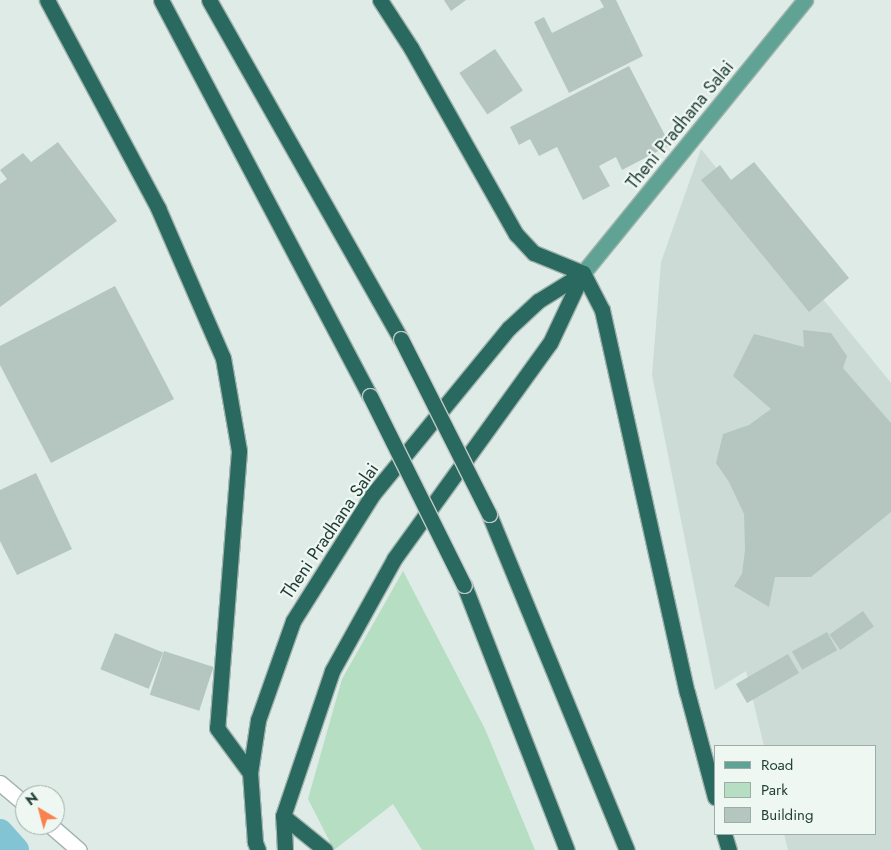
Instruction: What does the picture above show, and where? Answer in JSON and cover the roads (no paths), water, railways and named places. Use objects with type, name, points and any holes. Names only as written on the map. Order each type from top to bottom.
[{"type":"highway","points":[[47,0],[158,208],[223,358],[239,451],[217,728],[250,774]]},
{"type":"highway","points":[[161,0],[370,396],[464,585],[566,850]]},
{"type":"highway","points":[[209,0],[401,339],[489,514],[627,850]]},
{"type":"highway","points":[[380,0],[411,48],[516,234],[534,253],[583,273],[602,310],[687,692],[714,793]]},
{"type":"highway","name":"Theni Pradhana Salai","points":[[258,850],[255,842],[250,774],[258,720],[293,620],[373,494],[509,328],[538,300],[583,273]]},
{"type":"highway","name":"Theni Pradhana Salai","points":[[285,850],[283,816],[332,671],[394,559],[550,343],[583,273]]},
{"type":"highway","points":[[283,816],[325,850]]},
{"type":"highway","points":[[724,835],[729,850]]},
{"type":"main road","name":"Theni Pradhana Salai","points":[[583,273],[804,0]]},
{"type":"street","points":[[0,783],[15,796]]},
{"type":"street","points":[[62,835],[79,850]]},
{"type":"waterway","points":[[0,832],[16,850]]}]
